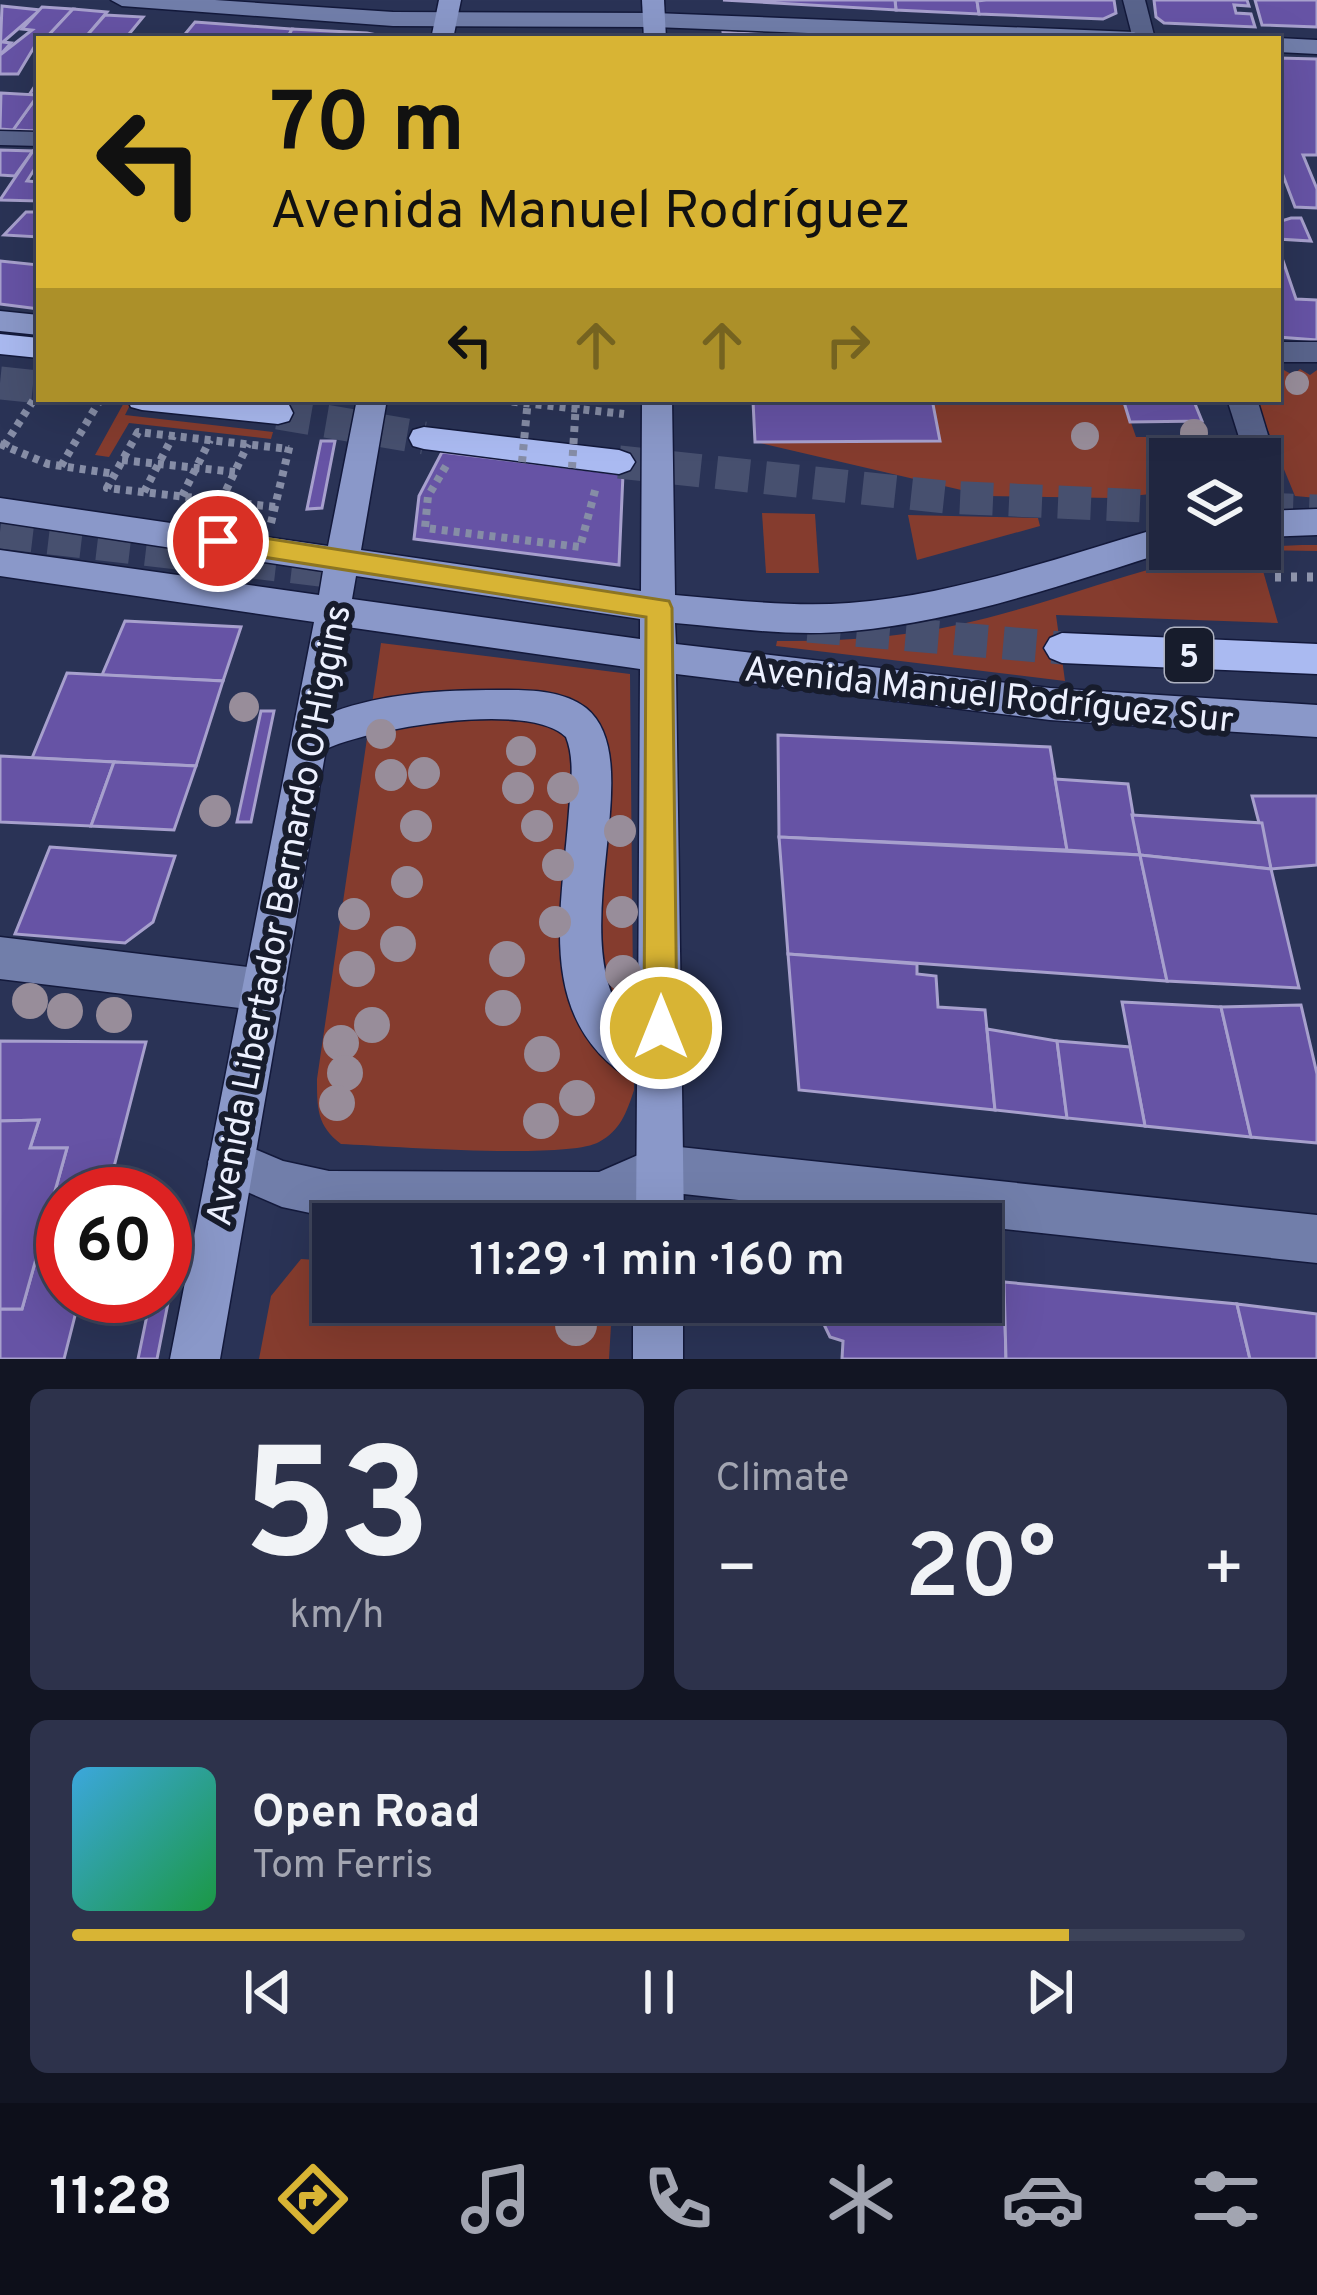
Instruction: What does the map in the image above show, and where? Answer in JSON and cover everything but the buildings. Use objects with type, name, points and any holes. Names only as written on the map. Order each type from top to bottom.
[{"type":"highway","points":[[0,344],[36,348]]},
{"type":"highway","points":[[161,402],[286,422]]},
{"type":"highway","points":[[424,438],[619,462]]},
{"type":"highway","name":"5","points":[[1062,648],[1317,658]]},
{"type":"main road","points":[[0,321],[36,325]]},
{"type":"main road","name":"Avenida Libertador Bernardo O'Higgins","points":[[195,1359],[371,402]]},
{"type":"main road","points":[[643,407],[661,658],[660,1203]]},
{"type":"main road","name":"Avenida Manuel Rodríguez Sur","points":[[0,510],[659,608],[782,618],[878,614],[956,599],[1149,544]]},
{"type":"main road","points":[[1281,523],[1317,522]]},
{"type":"main road","name":"Avenida Manuel Rodríguez Sur","points":[[0,563],[661,658],[1104,711],[1317,721]]},
{"type":"main road","points":[[310,740],[367,717],[416,710],[540,707],[574,720],[590,746],[584,987],[609,1036],[624,1052],[661,1072]]},
{"type":"main road","points":[[658,1323],[658,1359]]},
{"type":"street","points":[[122,0],[446,20],[654,20],[1058,36]]},
{"type":"street","points":[[1134,0],[1143,36]]},
{"type":"street","points":[[1281,45],[1317,47]]},
{"type":"street","points":[[0,138],[36,139]]},
{"type":"street","points":[[1281,352],[1317,352]]},
{"type":"street","points":[[1243,402],[1253,438]]},
{"type":"street","points":[[0,958],[264,990]]},
{"type":"street","points":[[231,1162],[282,1184],[329,1194],[599,1195],[634,1184],[661,1168],[1317,1239]]},
{"type":"path","points":[[36,396],[2,445],[61,466],[115,474]]},
{"type":"path","points":[[61,466],[99,402]]},
{"type":"path","points":[[522,462],[528,402]]},
{"type":"path","points":[[546,402],[643,407]]},
{"type":"path","points":[[448,463],[428,496],[425,528],[580,547],[592,514],[596,482],[569,478],[577,402]]},
{"type":"path","points":[[265,547],[289,449],[286,422]]},
{"type":"path","points":[[275,507],[107,488],[138,432],[289,449]]},
{"type":"path","points":[[144,492],[173,436]]},
{"type":"path","points":[[182,496],[210,440]]},
{"type":"path","points":[[221,501],[248,444]]},
{"type":"path","points":[[122,460],[235,472]]},
{"type":"path","points":[[508,470],[529,473]]},
{"type":"shaded area","points":[[1282,369],[1293,375],[1300,369],[1310,375],[1317,370],[1317,498],[1295,496],[1281,462],[1281,438],[1271,438],[1256,402],[1281,402]]},
{"type":"shaded area","points":[[124,402],[132,402],[125,415],[273,432],[271,439],[129,423],[109,457],[95,455]]},
{"type":"shaded area","points":[[932,402],[1124,402],[1136,437],[1218,438],[1149,438],[1149,494],[1113,498],[987,496],[756,442],[939,441]]},
{"type":"shaded area","points":[[762,513],[815,514],[819,573],[766,573]]},
{"type":"shaded area","points":[[908,515],[1038,518],[1040,526],[917,560]]},
{"type":"shaded area","points":[[1317,545],[1317,551],[1281,550],[1281,547]]},
{"type":"shaded area","points":[[1149,570],[1263,570],[1278,623],[1056,615],[1065,681],[776,646],[777,641],[856,639],[987,618]]},
{"type":"shaded area","points":[[381,643],[630,674],[634,1090],[617,1127],[599,1142],[515,1151],[341,1144],[323,1123],[317,1079]]},
{"type":"shaded area","points":[[301,1259],[312,1260],[312,1323],[610,1323],[609,1359],[259,1359],[271,1296]]},
{"type":"tunnel","points":[[0,383],[36,387]]},
{"type":"tunnel","points":[[278,413],[424,438]]},
{"type":"tunnel","points":[[619,462],[945,497],[1149,506]]},
{"type":"tunnel","points":[[1281,510],[1317,511]]},
{"type":"tunnel","points":[[0,532],[354,574]]},
{"type":"tunnel","points":[[808,626],[1062,648]]},
{"type":"railway","points":[[1275,577],[1317,577]]},
{"type":"route","points":[[218,541],[659,608],[661,1028]]}]
